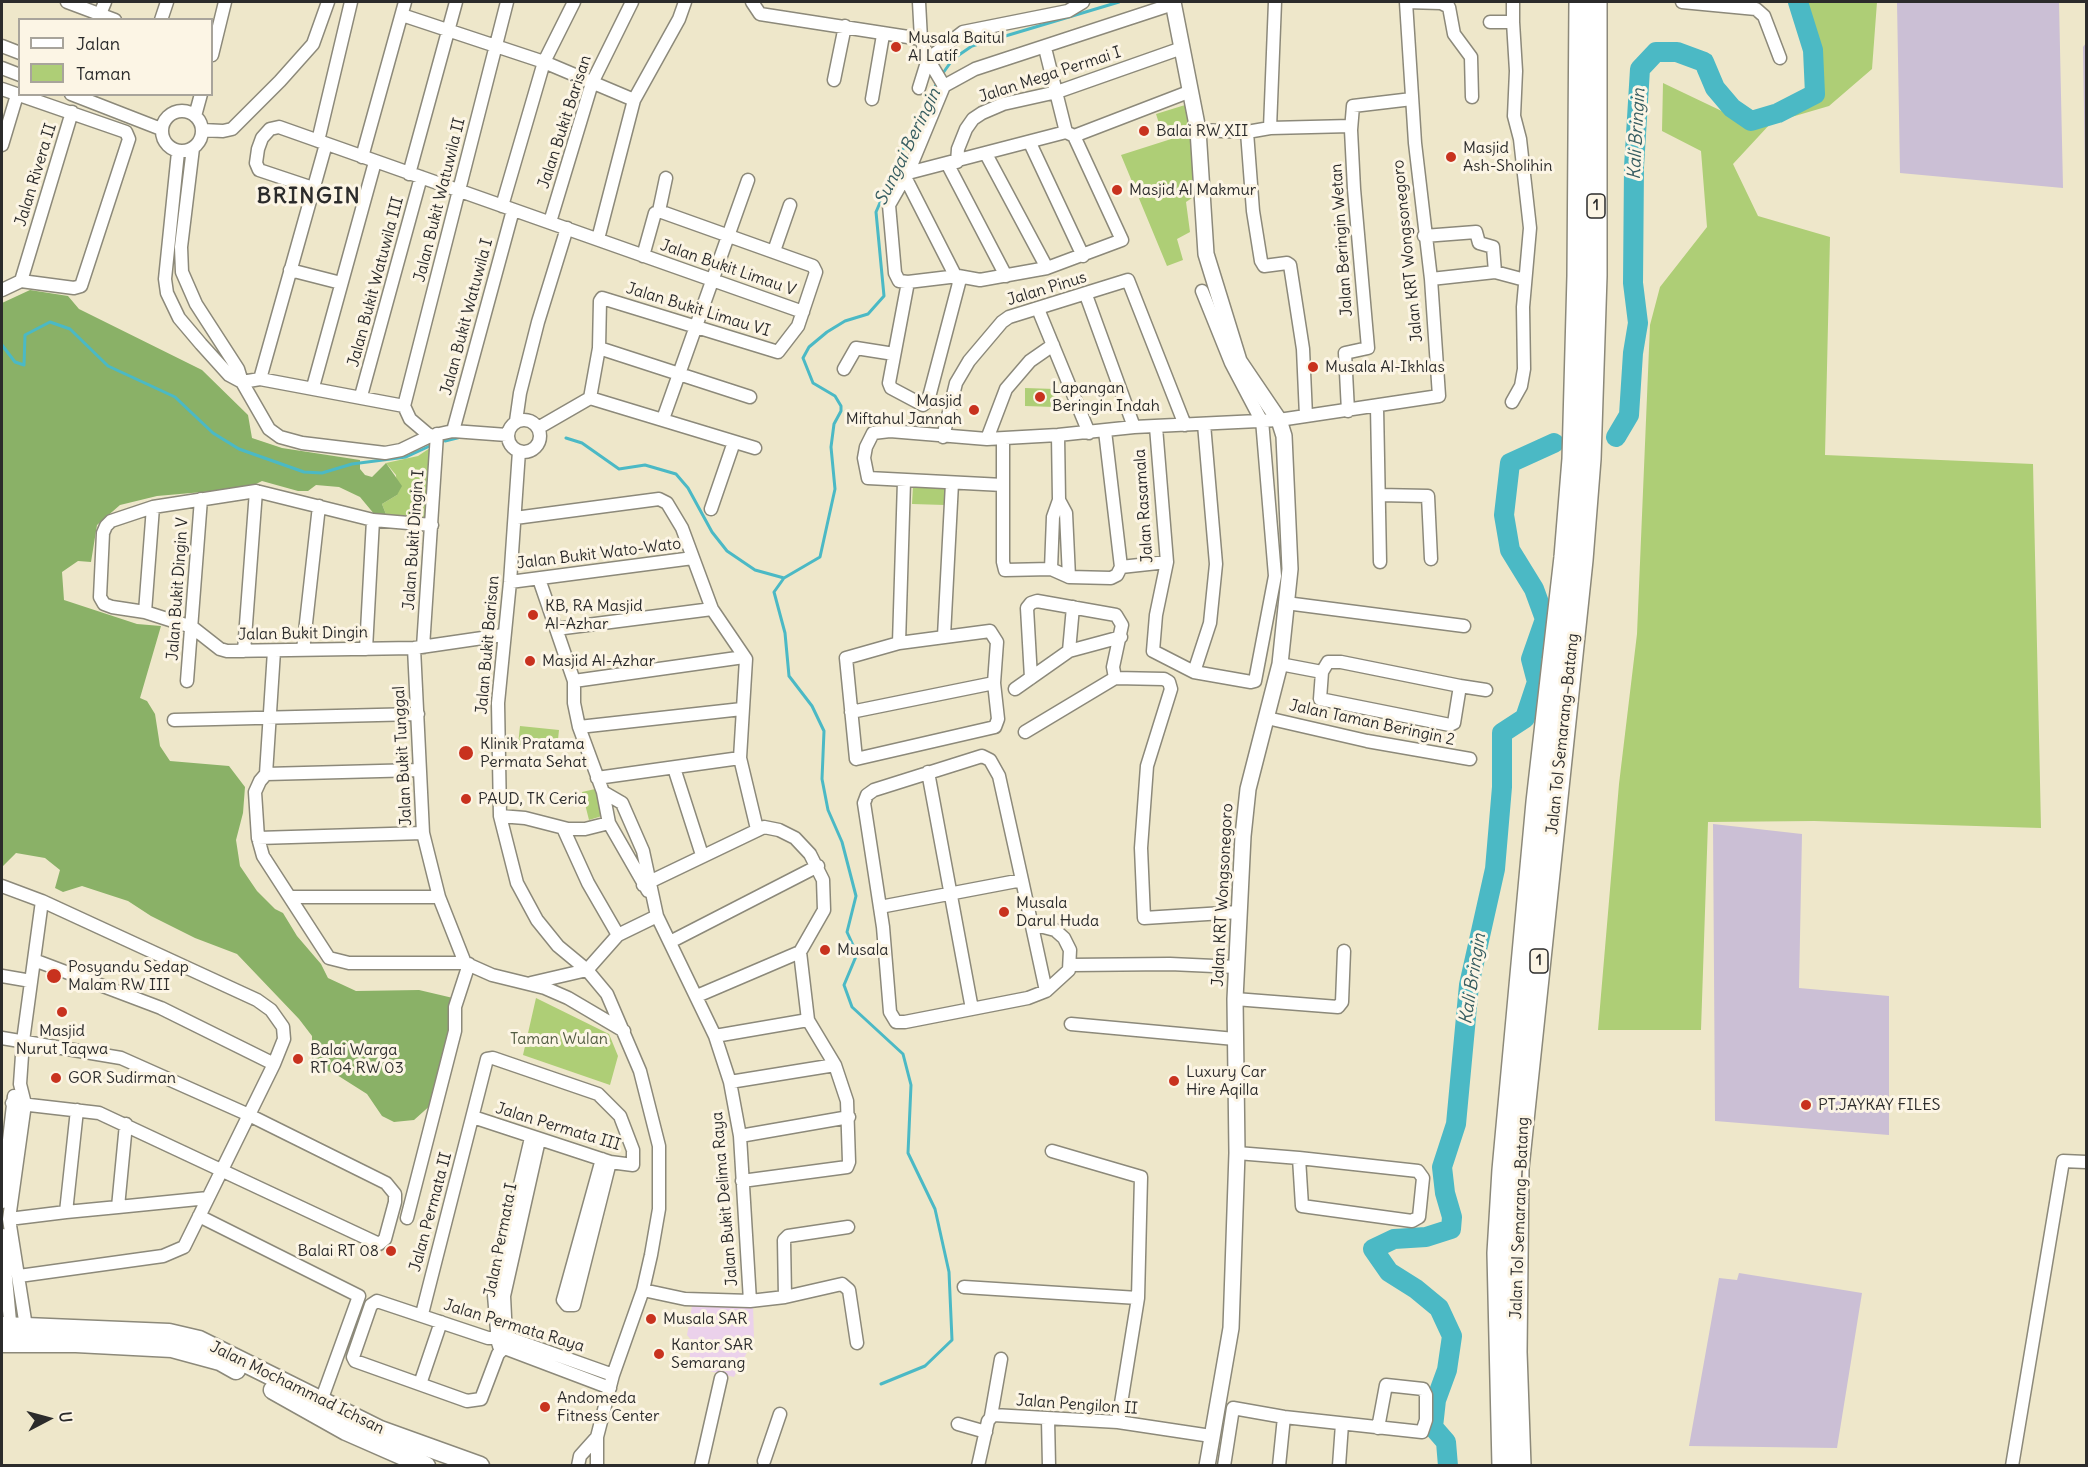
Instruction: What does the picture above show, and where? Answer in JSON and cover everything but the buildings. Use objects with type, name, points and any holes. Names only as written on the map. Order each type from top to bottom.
[{"type":"highway","name":"Jalan Tol Semarang–Batang","points":[[1520,1466],[1515,1330],[1518,1168],[1582,560],[1580,2]]},
{"type":"highway","name":"Jalan Tol Semarang–Batang","points":[[1583,407],[1596,264],[1596,2]]},
{"type":"highway","name":"Jalan Tol Semarang–Batang","points":[[1503,1466],[1498,1253],[1503,1170],[1537,802],[1565,557],[1581,459]]},
{"type":"main road","name":"Jalan Mochammad Ichsan","points":[[13,1335],[169,1333],[199,1340],[321,1401],[348,1424],[380,1430],[480,1466]]},
{"type":"main road","name":"Jalan Mochammad Ichsan","points":[[13,1335],[172,1348],[220,1361],[348,1424],[426,1466]]},
{"type":"street","points":[[67,2],[110,18]]},
{"type":"street","points":[[100,14],[105,2]]},
{"type":"street","points":[[162,18],[167,2]]},
{"type":"street","points":[[213,51],[225,2]]},
{"type":"street","points":[[202,130],[232,129],[280,81],[314,44],[328,2]]},
{"type":"street","points":[[260,379],[313,188],[351,2]]},
{"type":"street","points":[[362,157],[405,2]]},
{"type":"street","name":"Jalan Bukit Watuwila III","points":[[361,396],[456,2]]},
{"type":"street","name":"Jalan Bukit Watuwila II","points":[[404,406],[507,2]]},
{"type":"street","name":"Jalan Bukit Watuwila I","points":[[453,432],[544,62],[574,2]]},
{"type":"street","name":"Jalan Bukit Barisan","points":[[550,222],[592,83],[632,2]]},
{"type":"street","points":[[598,239],[634,100],[679,19],[684,2]]},
{"type":"street","points":[[752,2],[760,14],[845,26],[883,35],[921,39]]},
{"type":"street","points":[[919,2],[921,39],[928,59],[944,86]]},
{"type":"street","points":[[919,88],[928,59],[956,35],[968,30],[1068,11],[1083,2]]},
{"type":"street","points":[[1270,128],[1275,2]]},
{"type":"street","points":[[1406,2],[1441,3],[1449,8],[1454,34],[1471,57],[1472,97]]},
{"type":"street","name":"Jalan KRT Wongsonegoro","points":[[1207,1466],[1231,1328],[1238,1153],[1236,967],[1248,789],[1280,664],[1290,569],[1284,436],[1279,420],[1377,407],[1437,397],[1441,394],[1431,279],[1424,236],[1406,2]]},
{"type":"street","points":[[1512,402],[1521,386],[1524,369],[1525,280],[1530,228],[1520,139],[1514,116],[1516,71],[1513,2]]},
{"type":"street","points":[[1682,2],[1733,4],[1756,9],[1764,16],[1780,58]]},
{"type":"street","points":[[1045,48],[1070,134],[1122,236],[1119,242],[1047,268],[1006,276],[980,280],[958,276],[908,282],[896,278],[888,214],[891,199],[907,175],[944,86],[975,69],[1045,48],[1173,3],[1198,130],[1206,254],[1239,361],[1279,420]]},
{"type":"street","points":[[402,15],[544,62],[634,100]]},
{"type":"street","points":[[1490,22],[1513,22]]},
{"type":"street","points":[[834,80],[845,26]]},
{"type":"street","points":[[872,99],[883,35]]},
{"type":"street","points":[[2,46],[18,52]]},
{"type":"street","name":"Jalan Mega Permai I","points":[[952,163],[972,119],[1003,104],[1057,92],[1182,48]]},
{"type":"street","points":[[2,68],[18,74]]},
{"type":"street","points":[[2,89],[17,96],[72,112],[128,134],[129,139],[81,286],[74,288],[21,281],[2,290]]},
{"type":"street","points":[[907,175],[1070,134],[1191,92]]},
{"type":"street","points":[[2,145],[17,96]]},
{"type":"street","points":[[76,96],[161,129]]},
{"type":"street","points":[[178,152],[193,148],[200,140],[202,130],[195,116],[200,96]]},
{"type":"street","points":[[1198,130],[1247,132],[1270,128],[1351,126],[1354,105],[1412,99]]},
{"type":"street","points":[[178,152],[164,141],[161,129],[165,120],[172,113],[182,111],[195,116]]},
{"type":"street","name":"Jalan Rivera II","points":[[21,281],[72,112]]},
{"type":"street","name":"Jalan Beringin Wetan","points":[[1347,411],[1345,353],[1368,348],[1351,126]]},
{"type":"street","name":"Jalan Bukit Limau V","points":[[313,188],[260,172],[256,165],[258,148],[265,134],[279,127],[803,312]]},
{"type":"street","points":[[1247,132],[1253,211],[1261,261],[1264,266],[1287,263],[1290,265],[1303,349],[1306,416]]},
{"type":"street","points":[[1030,143],[1083,256]]},
{"type":"street","points":[[193,148],[181,247],[182,272],[196,304],[238,369],[242,382],[270,429],[280,437],[385,453],[407,448],[434,435],[453,432],[507,435]]},
{"type":"street","points":[[178,152],[165,279],[170,304],[179,318],[229,375],[242,382],[260,379],[313,387],[404,406],[410,419],[434,435]]},
{"type":"street","points":[[986,154],[1047,268]]},
{"type":"street","points":[[313,387],[375,162]]},
{"type":"street","points":[[952,163],[1006,276]]},
{"type":"street","points":[[907,175],[960,284],[928,401],[923,405],[891,388],[889,379],[908,282]]},
{"type":"street","points":[[643,256],[656,213],[659,211],[666,178]]},
{"type":"street","points":[[663,419],[748,180]]},
{"type":"street","points":[[774,251],[790,205]]},
{"type":"street","points":[[659,211],[729,234],[813,266],[816,272],[803,312]]},
{"type":"street","points":[[516,421],[529,420],[538,428],[539,441],[536,446],[525,452],[510,445],[508,429],[516,421],[519,393],[567,228]]},
{"type":"street","points":[[1424,236],[1476,232],[1479,243],[1493,247],[1495,272]]},
{"type":"street","points":[[290,270],[341,283]]},
{"type":"street","points":[[165,279],[182,272]]},
{"type":"street","points":[[1431,279],[1495,272],[1525,280]]},
{"type":"street","name":"Jalan Pinus","points":[[943,437],[956,383],[969,361],[1002,322],[1009,317],[1086,295],[1125,281],[1131,284],[1185,425]]},
{"type":"street","points":[[1202,291],[1231,363],[1262,420],[1275,576],[1255,681],[1251,682],[1194,672],[1210,623],[1216,574],[1214,522],[1204,424]]},
{"type":"street","name":"Jalan Rasamala","points":[[1086,295],[1134,427]]},
{"type":"street","name":"Jalan Bukit Limau VI","points":[[590,398],[599,348],[600,300],[602,298],[697,325],[778,352],[798,326],[803,312]]},
{"type":"street","points":[[1038,309],[1089,433]]},
{"type":"street","points":[[987,439],[1006,389],[1030,361],[1053,345]]},
{"type":"street","points":[[599,348],[750,397]]},
{"type":"street","points":[[844,369],[856,348],[894,354]]},
{"type":"street","points":[[538,428],[590,398],[755,448]]},
{"type":"street","points":[[1377,407],[1380,562]]},
{"type":"street","points":[[1003,485],[868,478],[864,459],[866,447],[873,433],[915,433],[943,437],[1003,439],[1089,433],[1134,427],[1279,420]]},
{"type":"street","name":"Jalan Rasamala","points":[[1156,427],[1167,562],[1156,615],[1154,653],[1194,672]]},
{"type":"street","points":[[1003,439],[1003,562],[1005,570],[1052,569],[1069,577],[1111,578],[1117,575],[1121,567],[1105,431]]},
{"type":"street","name":"Jalan Bukit Dingin I","points":[[419,648],[432,525],[434,435]]},
{"type":"street","points":[[1052,569],[1053,517],[1059,500],[1058,435]]},
{"type":"street","points":[[711,509],[734,442]]},
{"type":"street","name":"Jalan Bukit Barisan","points":[[519,451],[510,582],[498,703],[500,816],[518,883],[537,920],[558,946],[587,970],[607,994],[624,1031],[647,1095],[659,1146],[659,1209],[643,1290],[613,1375],[597,1437],[597,1466]]},
{"type":"street","points":[[898,643],[904,481]]},
{"type":"street","points":[[944,636],[952,483]]},
{"type":"street","points":[[145,612],[153,507],[256,491],[373,520],[432,525]]},
{"type":"street","points":[[244,651],[256,491]]},
{"type":"street","points":[[1379,495],[1428,496],[1431,560]]},
{"type":"street","name":"Jalan Bukit Dingin V","points":[[187,681],[201,499]]},
{"type":"street","name":"Jalan Bukit Wato-Wato","points":[[515,518],[659,499],[667,503],[682,528],[712,609],[744,657]]},
{"type":"street","points":[[1059,500],[1066,513],[1069,577]]},
{"type":"street","points":[[303,650],[319,506]]},
{"type":"street","name":"Jalan Bukit Dingin","points":[[153,507],[111,521],[103,533],[99,591],[105,604],[145,612],[192,627],[220,649],[274,651],[419,648],[503,635]]},
{"type":"street","points":[[366,650],[373,520]]},
{"type":"street","name":"Jalan Bukit Wato-Wato","points":[[510,582],[693,558]]},
{"type":"street","points":[[1121,567],[1167,562]]},
{"type":"street","points":[[539,579],[574,681],[574,703],[579,727],[603,792],[609,823],[648,887]]},
{"type":"street","points":[[1030,678],[1027,608],[1037,601],[1116,615],[1122,625],[1113,667],[1115,678]]},
{"type":"street","points":[[1286,603],[1464,626]]},
{"type":"street","points":[[1069,651],[1073,608]]},
{"type":"street","points":[[556,629],[712,609]]},
{"type":"street","points":[[990,631],[997,642],[994,682],[998,719],[995,727],[858,760],[854,753],[846,658],[898,643],[944,636],[990,631]]},
{"type":"street","points":[[1015,689],[1069,651],[1121,637]]},
{"type":"street","name":"Jalan Bukit Tunggal","points":[[419,648],[418,770],[423,833],[439,897],[467,964]]},
{"type":"street","points":[[274,651],[266,774],[255,792],[258,838],[263,856],[329,958],[349,963],[467,964],[492,975],[529,983],[568,998],[624,1031]]},
{"type":"street","points":[[574,681],[744,657],[746,663],[740,758],[757,829]]},
{"type":"street","points":[[1460,686],[1454,723],[1450,725],[1320,699],[1322,672],[1328,663],[1341,662],[1486,690]]},
{"type":"street","points":[[1280,664],[1322,672]]},
{"type":"street","points":[[1025,732],[1115,678],[1164,679],[1169,682],[1171,689],[1148,766],[1141,848],[1144,918],[1239,912]]},
{"type":"street","points":[[851,712],[994,682]]},
{"type":"street","points":[[579,727],[742,709]]},
{"type":"street","points":[[174,720],[418,714]]},
{"type":"street","name":"Jalan Taman Beringin 2","points":[[1267,718],[1367,741],[1470,759]]},
{"type":"street","points":[[1032,924],[1055,930],[1064,938],[1070,950],[1071,965],[1065,976],[1047,991],[1028,998],[896,1022],[890,1012],[880,907],[864,803],[867,795],[874,790],[976,757],[982,756],[990,760],[999,776],[1022,880],[1047,991]]},
{"type":"street","points":[[597,778],[740,758]]},
{"type":"street","points":[[674,768],[702,855]]},
{"type":"street","points":[[266,774],[418,770]]},
{"type":"street","points":[[928,772],[972,1009]]},
{"type":"street","points":[[603,792],[622,803],[643,851],[648,887]]},
{"type":"street","points":[[500,816],[525,818],[563,828],[585,829],[609,823]]},
{"type":"street","points":[[563,828],[588,883],[618,936]]},
{"type":"street","points":[[648,887],[702,855],[757,829],[771,828],[795,838],[818,866],[823,880],[824,910],[800,952],[808,1020],[840,1075],[849,1117],[850,1158],[847,1167],[742,1181]]},
{"type":"street","points":[[258,838],[423,833]]},
{"type":"street","points":[[670,942],[818,866]]},
{"type":"street","points":[[880,907],[1022,880]]},
{"type":"street","points":[[2,886],[42,901],[222,982],[271,1010],[283,1027],[284,1039],[274,1064],[184,1247],[176,1253],[19,1276]]},
{"type":"street","name":"Jalan Bukit Delima Raya","points":[[648,887],[657,916],[715,1036],[730,1082],[740,1136],[750,1301]]},
{"type":"street","points":[[291,897],[439,897]]},
{"type":"street","points":[[13,1335],[19,1276],[9,1219],[25,1104],[20,1084],[23,1041],[42,901]]},
{"type":"street","points":[[529,983],[587,970],[618,936],[657,916]]},
{"type":"street","points":[[1235,999],[1338,1007],[1342,1002],[1344,951]]},
{"type":"street","points":[[697,996],[800,952]]},
{"type":"street","points":[[34,960],[162,1008],[274,1064]]},
{"type":"street","points":[[407,1218],[455,1031],[455,1007],[467,964]]},
{"type":"street","points":[[1071,965],[1170,964],[1236,967]]},
{"type":"street","points":[[2,976],[31,981]]},
{"type":"street","points":[[715,1036],[808,1020]]},
{"type":"street","points":[[1071,1024],[1235,1039]]},
{"type":"street","points":[[2,1038],[121,1058],[249,1115],[392,1187],[395,1202],[383,1242],[379,1244],[99,1113],[12,1103]]},
{"type":"street","name":"Jalan Permata II","points":[[422,1314],[487,1059],[491,1057],[598,1094],[620,1116],[633,1150],[633,1165]]},
{"type":"street","points":[[730,1082],[835,1065]]},
{"type":"street","points":[[2,1202],[12,1103],[20,1084]]},
{"type":"street","points":[[66,1212],[77,1110]]},
{"type":"street","name":"Jalan Permata III","points":[[473,1117],[535,1139],[606,1160],[633,1165]]},
{"type":"street","points":[[740,1136],[849,1117]]},
{"type":"street","points":[[118,1207],[126,1124]]},
{"type":"street","name":"Jalan Permata I","points":[[499,1343],[499,1296],[535,1139]]},
{"type":"street","points":[[1052,1151],[1141,1177],[1138,1298],[1118,1422]]},
{"type":"street","points":[[1238,1153],[1299,1158],[1418,1171],[1423,1178],[1419,1217],[1412,1221],[1302,1206],[1299,1158]]},
{"type":"street","points":[[587,1234],[563,1300],[567,1305],[574,1305],[587,1234],[606,1160]]},
{"type":"street","points":[[2012,1466],[2063,1161],[2086,1162]]},
{"type":"street","points":[[9,1219],[208,1198]]},
{"type":"street","points":[[199,1216],[360,1296],[321,1401]]},
{"type":"street","points":[[785,1297],[784,1240],[788,1236],[848,1227]]},
{"type":"street","points":[[2,1235],[13,1335]]},
{"type":"street","points":[[643,1290],[685,1299],[750,1301],[785,1297],[835,1285],[847,1286],[857,1342]]},
{"type":"street","points":[[964,1287],[1138,1298]]},
{"type":"street","name":"Jalan Permata Raya","points":[[499,1343],[490,1380],[481,1399],[474,1402],[355,1361],[352,1355],[373,1303],[377,1301],[422,1314],[499,1343],[610,1388]]},
{"type":"street","points":[[420,1384],[441,1322]]},
{"type":"street","name":"Jalan Permata Raya","points":[[499,1343],[613,1375]]},
{"type":"street","points":[[978,1466],[991,1416],[1001,1359]]},
{"type":"street","points":[[701,1466],[721,1378]]},
{"type":"street","points":[[1224,1466],[1233,1408],[1284,1417],[1378,1428],[1422,1432],[1426,1420],[1426,1395],[1423,1389],[1386,1385],[1378,1428]]},
{"type":"street","points":[[765,1464],[780,1414]]},
{"type":"street","name":"Jalan Pengilon II","points":[[991,1416],[1118,1422],[1211,1436]]},
{"type":"street","points":[[1280,1466],[1284,1417]]},
{"type":"street","points":[[1048,1419],[1049,1466]]},
{"type":"street","points":[[958,1424],[986,1432]]},
{"type":"street","points":[[1339,1466],[1342,1424]]},
{"type":"street","name":"Jalan Bukit Barisan","points":[[578,1466],[580,1456],[597,1437]]},
{"type":"shaded area","points":[[1897,2],[2059,2],[2063,188],[1900,173]]},
{"type":"shaded area","points":[[2086,43],[2086,233],[2083,47]]},
{"type":"shaded area","points":[[1713,824],[1802,834],[1799,988],[1889,996],[1889,1135],[1715,1121]]},
{"type":"shaded area","points":[[1739,1273],[1862,1293],[1837,1448],[1689,1446],[1719,1278],[1737,1280]]},
{"type":"shaded area","points":[[753,1304],[754,1339],[734,1377],[689,1366],[691,1340],[687,1335],[692,1306]]},
{"type":"green space","points":[[1806,2],[1877,2],[1872,69],[1829,106],[1771,123],[1733,164],[1758,216],[1830,237],[1825,455],[2033,464],[2041,828],[1814,821],[1708,822],[1701,1030],[1598,1030],[1619,784],[1637,634],[1650,325],[1660,287],[1707,227],[1701,151],[1662,131],[1663,83],[1728,114],[1768,110],[1804,91],[1812,83],[1816,60]]},
{"type":"green space","points":[[1185,105],[1193,126],[1163,136],[1156,114]]},
{"type":"green space","points":[[1190,133],[1193,165],[1192,198],[1186,202],[1190,232],[1177,239],[1183,260],[1167,266],[1121,155]]},
{"type":"green space","points":[[30,290],[68,296],[79,309],[202,370],[248,415],[252,438],[282,448],[360,460],[360,469],[365,475],[372,477],[386,463],[402,486],[397,495],[382,504],[387,517],[375,515],[360,497],[339,487],[316,485],[308,491],[298,491],[262,481],[248,488],[157,496],[120,505],[97,525],[91,562],[78,561],[62,572],[64,600],[137,624],[161,626],[140,698],[147,701],[155,714],[160,746],[170,761],[229,766],[245,787],[243,813],[236,840],[240,866],[257,891],[275,909],[283,913],[297,936],[321,964],[328,978],[356,991],[419,990],[453,998],[445,1055],[433,1103],[414,1120],[394,1122],[382,1116],[367,1094],[337,1075],[312,1064],[312,1036],[299,1019],[237,954],[195,938],[151,916],[128,901],[82,886],[63,892],[55,888],[60,870],[45,858],[16,853],[2,867],[2,303]]},
{"type":"green space","name":"Lapangan Beringin Indah","points":[[1025,388],[1055,389],[1054,407],[1025,406]]},
{"type":"green space","points":[[430,448],[428,519],[387,517],[382,504],[397,495],[396,475],[386,463],[418,456]]},
{"type":"green space","points":[[913,486],[946,487],[945,505],[912,504]]},
{"type":"green space","points":[[520,726],[559,730],[557,749],[518,745]]},
{"type":"green space","points":[[595,789],[602,816],[589,820],[582,792]]},
{"type":"green space","name":"Taman Wulan","points":[[536,998],[609,1034],[618,1056],[610,1085],[523,1055]]},
{"type":"waterway","name":"Sungai Beringin","points":[[943,73],[953,59],[972,46],[1119,2]]},
{"type":"waterway","name":"Kali Bringin","points":[[1616,437],[1629,415],[1633,353],[1638,323],[1633,283],[1634,167],[1640,69],[1656,52],[1677,52],[1704,62],[1715,88],[1732,108],[1751,121],[1778,113],[1815,94],[1813,50],[1798,2]]},
{"type":"waterway","name":"Sungai Beringin","points":[[881,1384],[925,1366],[952,1340],[949,1272],[935,1209],[908,1153],[911,1085],[903,1054],[852,1007],[844,985],[857,954],[847,932],[856,896],[842,842],[828,810],[822,779],[824,731],[812,706],[789,676],[785,633],[774,592],[784,578],[820,557],[835,489],[831,447],[834,424],[841,411],[841,406],[835,396],[813,383],[803,358],[809,347],[827,332],[845,321],[868,314],[884,296],[876,212],[907,140],[937,83]]},
{"type":"waterway","points":[[2,345],[15,362],[24,365],[25,335],[50,322],[70,329],[108,366],[175,397],[213,433],[239,449],[304,472],[322,473],[352,464],[406,457],[432,445]]},
{"type":"waterway","points":[[445,441],[461,437]]},
{"type":"waterway","points":[[566,438],[582,443],[619,469],[645,465],[676,474],[688,488],[712,532],[727,551],[755,570],[784,578]]},
{"type":"waterway","name":"Kali Bringin","points":[[1448,1466],[1446,1442],[1433,1427],[1436,1400],[1447,1370],[1452,1336],[1439,1308],[1416,1289],[1389,1272],[1373,1249],[1394,1239],[1426,1237],[1451,1229],[1452,1217],[1445,1193],[1442,1167],[1456,1124],[1469,985],[1495,869],[1502,787],[1502,733],[1525,718],[1537,682],[1531,659],[1545,619],[1534,589],[1510,550],[1504,515],[1510,463],[1554,443]]},
{"type":"place","name":"Musala Baitul Al Latif","points":[[896,47]]},
{"type":"place","name":"Balai RW XII","points":[[1144,131]]},
{"type":"place","name":"Masjid Ash-Sholihin","points":[[1451,157]]},
{"type":"place","name":"Masjid Al Makmur","points":[[1117,190]]},
{"type":"place","name":"Musala Al-Ikhlas","points":[[1313,367]]},
{"type":"place","name":"Lapangan Beringin Indah","points":[[1040,397]]},
{"type":"place","name":"Masjid Miftahul Jannah","points":[[974,410]]},
{"type":"place","name":"KB, RA Masjid Al-Azhar","points":[[533,615]]},
{"type":"place","name":"Masjid Al-Azhar","points":[[530,661]]},
{"type":"place","name":"Klinik Pratama Permata Sehat","points":[[466,753]]},
{"type":"place","name":"PAUD, TK Ceria","points":[[466,799]]},
{"type":"place","name":"Musala Darul Huda","points":[[1004,912]]},
{"type":"place","name":"Musala","points":[[825,950]]},
{"type":"place","name":"Posyandu Sedap Malam RW III","points":[[54,976]]},
{"type":"place","name":"Masjid Nurut Taqwa","points":[[62,1012]]},
{"type":"place","name":"Balai Warga RT 04 RW 03","points":[[298,1059]]},
{"type":"place","name":"GOR Sudirman","points":[[56,1078]]},
{"type":"place","name":"Luxury Car Hire Aqilla","points":[[1174,1081]]},
{"type":"place","name":"PT.JAYKAY FILES","points":[[1806,1105]]},
{"type":"place","name":"Balai RT 08","points":[[391,1251]]},
{"type":"place","name":"Musala SAR","points":[[651,1319]]},
{"type":"place","name":"Kantor SAR Semarang","points":[[659,1354]]},
{"type":"place","name":"Andomeda Fitness Center","points":[[545,1407]]},
{"type":"district","name":"BRINGIN","points":[[309,197]]}]
